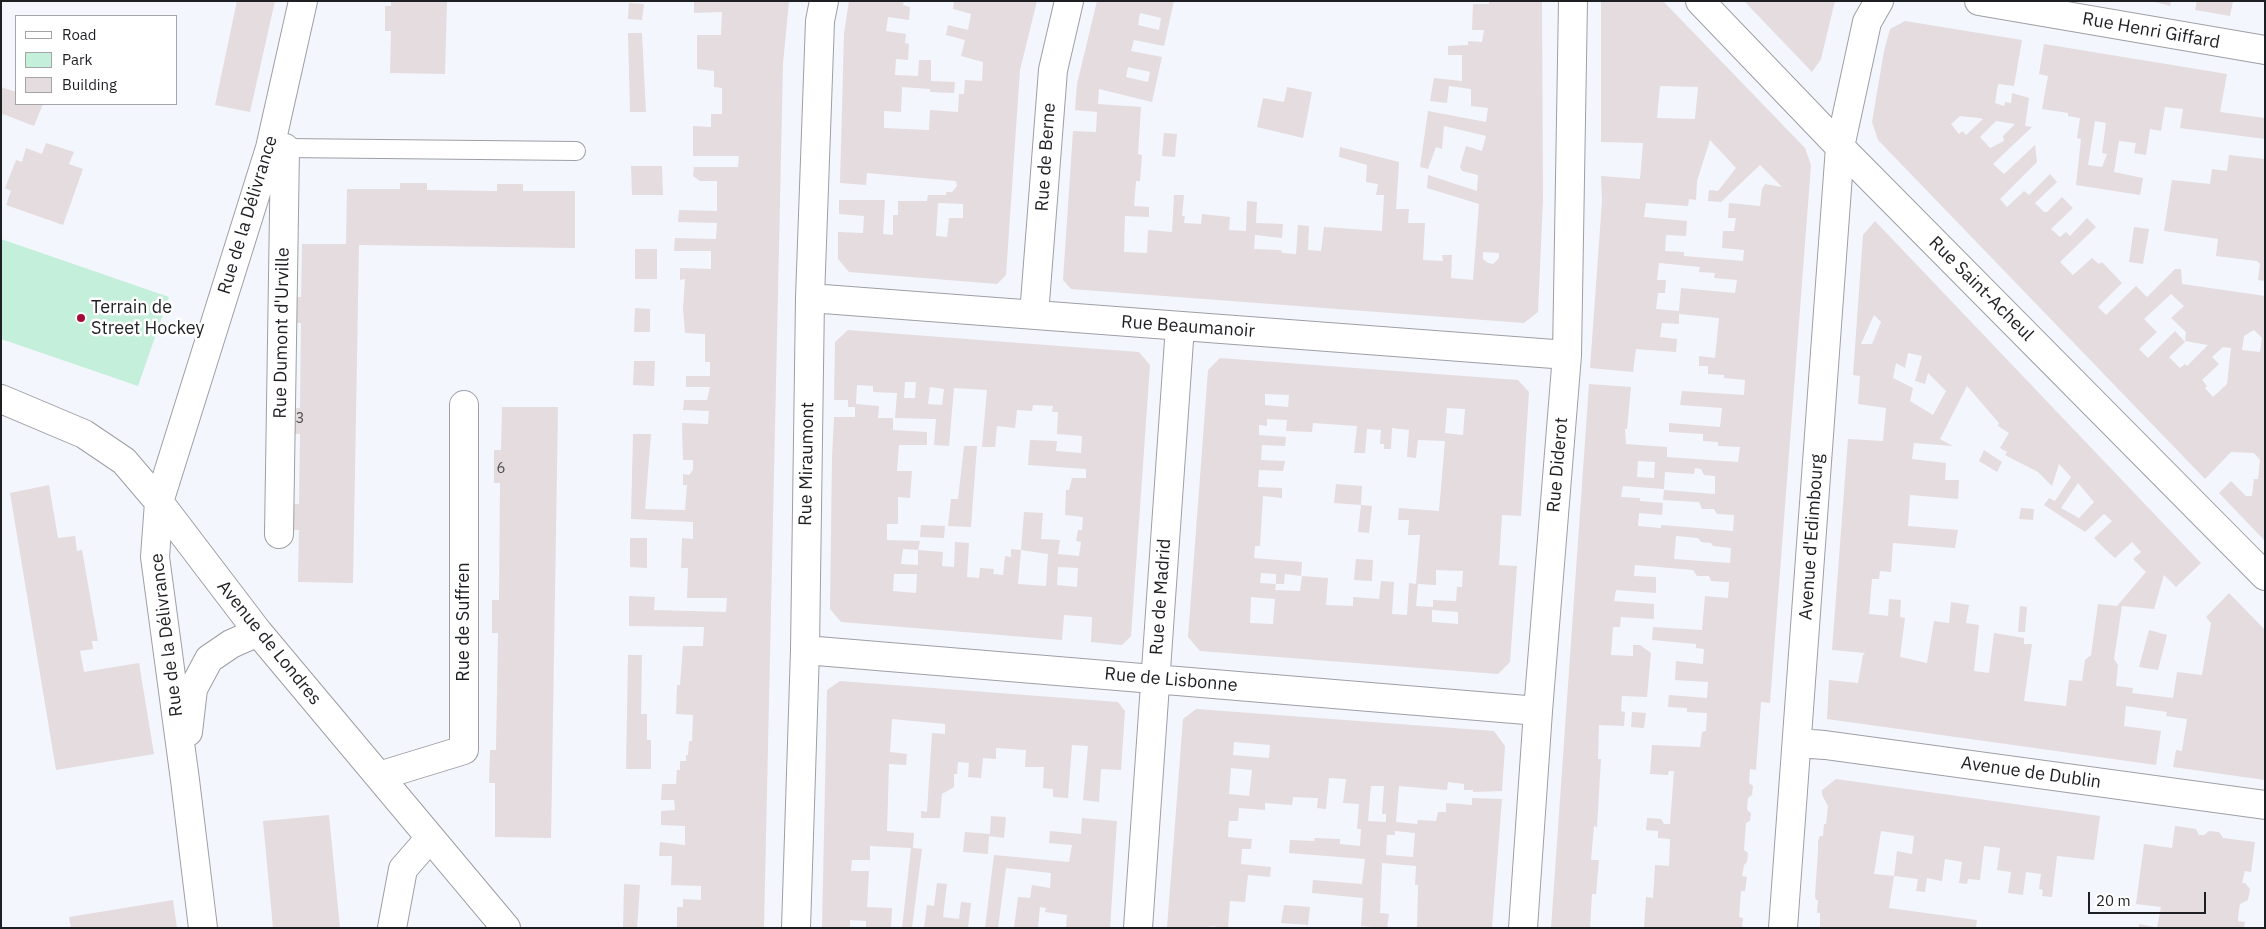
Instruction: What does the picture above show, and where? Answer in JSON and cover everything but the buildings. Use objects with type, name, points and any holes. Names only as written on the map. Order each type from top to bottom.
[{"type":"street","name":"Rue de la Délivrance","points":[[203,928],[155,558],[159,502],[278,148],[303,1]]},
{"type":"street","name":"Rue Miraumont","points":[[796,928],[805,650],[810,298],[820,21],[824,1]]},
{"type":"street","name":"Rue de Berne","points":[[1034,315],[1053,70],[1069,1]]},
{"type":"street","name":"Rue Diderot","points":[[1523,928],[1538,711],[1567,356],[1573,1]]},
{"type":"street","name":"Rue Saint-Acheul","points":[[1700,1],[1840,147],[2265,576]]},
{"type":"street","points":[[1840,147],[1867,22],[1879,1]]},
{"type":"street","name":"Rue Henri Giffard","points":[[1979,1],[2265,50]]},
{"type":"street","name":"Avenue d'Edimbourg","points":[[1783,928],[1840,147]]},
{"type":"street","name":"Rue Dumont d'Urville","points":[[278,148],[279,534]]},
{"type":"street","name":"Rue Beaumanoir","points":[[810,298],[1567,356]]},
{"type":"street","name":"Rue de Madrid","points":[[1138,928],[1180,326]]},
{"type":"street","name":"Avenue de Londres","points":[[1,399],[84,434],[124,461],[159,502],[258,632],[506,928]]},
{"type":"street","name":"Rue de Suffren","points":[[379,776],[464,750],[464,405]]},
{"type":"street","name":"Rue de la Délivrance","points":[[185,780],[189,717],[193,689],[209,659],[231,644],[258,632]]},
{"type":"street","name":"Rue de Lisbonne","points":[[805,650],[1538,711]]},
{"type":"street","name":"Avenue de Dublin","points":[[1797,743],[1834,746],[2265,805]]},
{"type":"street","points":[[392,928],[403,869],[430,838]]},
{"type":"lane","points":[[278,148],[576,151]]},
{"type":"green space","name":"Terrain de Street Hockey","points":[[1,239],[169,297],[138,386],[1,339]]},
{"type":"place","name":"Terrain de Street Hockey","points":[[81,318]]}]
